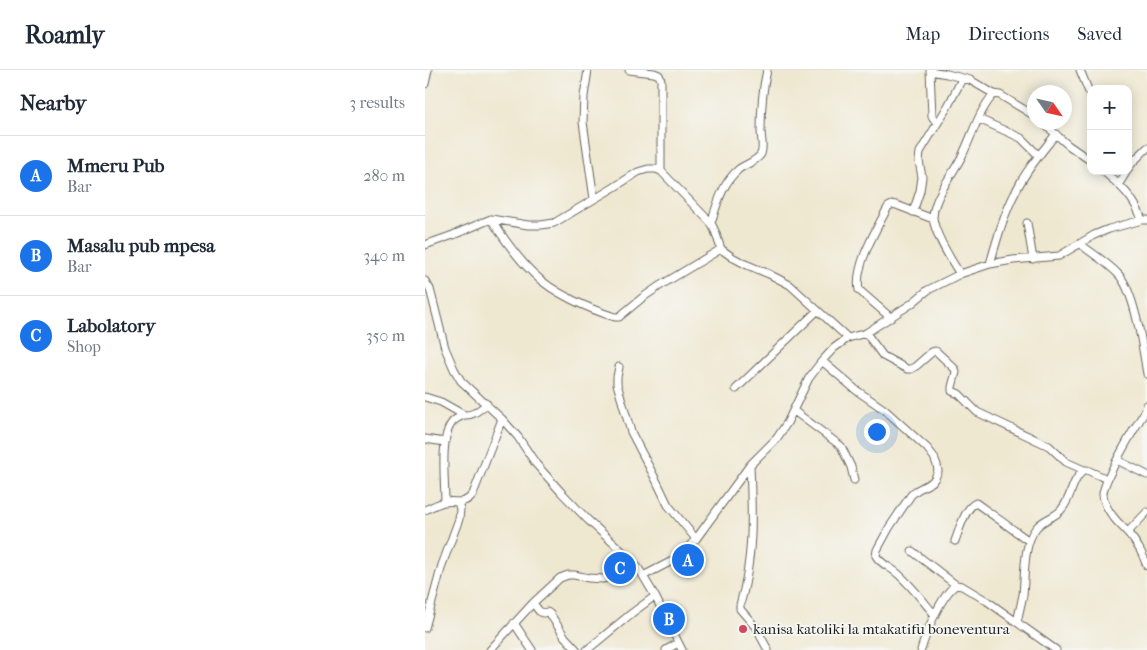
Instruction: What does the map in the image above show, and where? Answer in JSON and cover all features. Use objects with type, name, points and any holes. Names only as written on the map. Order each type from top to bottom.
[{"type":"street","points":[[425,84],[428,70]]},
{"type":"street","points":[[588,70],[583,122],[594,199]]},
{"type":"street","points":[[629,70],[655,73],[661,80],[661,171]]},
{"type":"street","points":[[711,223],[718,200],[731,177],[761,154],[761,131],[767,70]]},
{"type":"street","points":[[938,122],[932,116],[930,70],[970,80],[1027,111]]},
{"type":"street","points":[[1080,70],[1087,87]]},
{"type":"street","points":[[913,212],[920,191],[922,177],[919,161],[920,152],[962,79]]},
{"type":"street","points":[[960,274],[936,230],[933,210],[936,201],[962,156],[979,119],[995,94]]},
{"type":"street","points":[[979,119],[1021,138],[1039,156]]},
{"type":"street","points":[[1051,130],[1087,158]]},
{"type":"street","points":[[990,264],[1005,216],[1016,191],[1056,134]]},
{"type":"street","points":[[1133,162],[1147,148]]},
{"type":"street","points":[[425,245],[491,219],[528,225],[554,223],[638,172],[656,169],[661,171],[711,223],[721,249],[745,264],[790,285],[848,338]]},
{"type":"street","points":[[643,576],[672,561],[696,539],[750,465],[777,438],[794,411],[809,378],[834,348],[848,338],[865,333],[891,318],[928,290],[960,274],[990,264],[1059,256],[1109,228],[1144,220],[1131,198],[1108,175]]},
{"type":"street","points":[[1119,184],[1125,175]]},
{"type":"street","points":[[891,318],[859,290],[857,284],[862,260],[888,207],[891,205],[894,204],[933,220]]},
{"type":"street","points":[[491,219],[521,260],[551,288],[564,296],[615,317],[619,317],[661,285],[721,249]]},
{"type":"street","points":[[1027,223],[1033,259]]},
{"type":"street","points":[[1080,244],[1118,274],[1130,292],[1145,348],[1147,374]]},
{"type":"street","points":[[425,281],[430,289],[445,348],[461,382],[502,419],[561,492],[639,569],[655,596],[680,647],[665,650]]},
{"type":"street","points":[[736,389],[817,311]]},
{"type":"street","points":[[865,333],[883,356],[907,369],[911,369],[932,352],[937,352],[957,372],[951,387],[952,391],[959,394],[977,412],[1049,446],[1066,462],[1107,479]]},
{"type":"street","points":[[822,361],[856,390],[885,410],[935,457],[937,475],[932,482],[911,495],[889,528],[877,550],[876,556],[897,573],[935,615]]},
{"type":"street","points":[[619,366],[617,384],[631,432],[668,506],[696,539]]},
{"type":"street","points":[[425,397],[441,402],[464,415]]},
{"type":"street","points":[[445,502],[445,442],[448,430],[452,423],[464,415],[473,414],[487,404]]},
{"type":"street","points":[[1147,405],[1107,479],[1103,494],[1107,506],[1115,519],[1128,532],[1144,556],[1147,566]]},
{"type":"street","points":[[794,411],[841,446],[851,467],[854,480]]},
{"type":"street","points":[[425,510],[436,504],[467,500],[473,494],[502,419]]},
{"type":"street","points":[[425,439],[445,442]]},
{"type":"street","points":[[1117,460],[1147,475]]},
{"type":"street","points":[[750,465],[752,531],[748,576],[740,609],[754,623],[768,650]]},
{"type":"street","points":[[1017,622],[1023,596],[1029,541],[1037,527],[1061,510],[1067,501],[1076,478],[1084,470]]},
{"type":"street","points":[[425,628],[443,565],[459,519],[460,509],[458,502]]},
{"type":"street","points":[[955,541],[966,513],[970,506],[976,504],[1029,541]]},
{"type":"street","points":[[1128,532],[1147,512]]},
{"type":"street","points":[[912,551],[956,585],[962,586],[987,601],[1056,650]]},
{"type":"street","points":[[490,650],[533,603],[560,578],[568,575],[603,579],[639,569]]},
{"type":"street","points":[[921,650],[935,615],[951,588],[956,585]]},
{"type":"street","points":[[587,650],[655,596]]},
{"type":"street","points":[[533,603],[539,611],[551,614],[565,637],[577,650]]},
{"type":"street","points":[[514,623],[532,650]]},
{"type":"place","name":"Mmeru Pub","points":[[688,560]]},
{"type":"place","name":"Labolatory","points":[[620,568]]},
{"type":"place","name":"Masalu pub mpesa","points":[[669,619]]},
{"type":"place","name":"kanisa katoliki la mtakatifu boneventura","points":[[743,629]]}]
